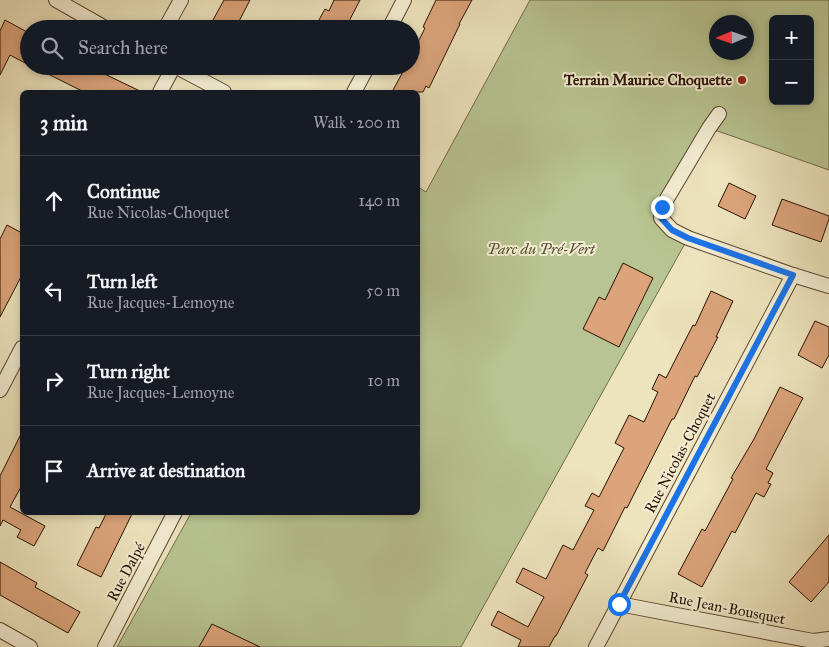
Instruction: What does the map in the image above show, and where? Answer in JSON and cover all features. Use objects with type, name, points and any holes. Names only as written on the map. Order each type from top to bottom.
[{"type":"street","points":[[56,0],[91,20]]},
{"type":"street","points":[[170,20],[181,0]]},
{"type":"street","points":[[394,20],[404,0]]},
{"type":"street","points":[[161,90],[169,75]]},
{"type":"street","points":[[191,75],[220,90]]},
{"type":"street","points":[[355,90],[363,75]]},
{"type":"street","points":[[719,114],[662,207],[661,218],[672,230],[688,238],[829,286]]},
{"type":"street","name":"Rue Nicolas-Choquet","points":[[596,647],[793,275]]},
{"type":"street","points":[[0,390],[20,352]]},
{"type":"street","name":"Rue Dalpé","points":[[105,647],[173,515]]},
{"type":"street","name":"Rue Jean-Bousquet","points":[[619,604],[813,641],[829,639]]},
{"type":"street","points":[[0,630],[30,647]]},
{"type":"green space","name":"Parc du Pré-Vert","points":[[530,0],[829,0],[829,170],[709,128],[661,219],[688,238],[461,647],[117,647],[190,515],[420,515],[420,188],[426,192]]},
{"type":"building","points":[[224,0],[250,0],[240,20],[213,20]]},
{"type":"building","points":[[334,0],[360,0],[350,20],[319,20],[325,9],[329,11]]},
{"type":"building","points":[[436,0],[472,0],[429,88],[426,86],[423,92],[420,92],[420,90],[393,90],[401,75],[420,75],[420,38],[425,28],[423,27]]},
{"type":"building","points":[[5,20],[20,28],[20,60],[10,55],[0,75],[0,31]]},
{"type":"building","points":[[50,75],[107,75],[138,90],[80,90]]},
{"type":"building","points":[[729,183],[756,196],[745,219],[718,206]]},
{"type":"building","points":[[782,199],[829,216],[821,242],[772,225]]},
{"type":"building","points":[[7,225],[20,232],[20,279],[0,317],[0,239]]},
{"type":"building","points":[[623,263],[653,278],[619,347],[583,329],[599,297],[605,300]]},
{"type":"building","points":[[711,291],[733,301],[716,337],[718,337],[697,377],[695,376],[674,419],[672,419],[627,508],[625,507],[603,551],[598,548],[585,573],[588,575],[549,647],[518,647],[521,640],[491,625],[498,611],[528,627],[544,597],[516,582],[523,568],[546,579],[563,545],[573,550],[594,510],[585,506],[592,493],[599,497],[624,448],[615,443],[629,415],[644,422],[658,392],[652,389],[659,374],[666,378],[693,325],[695,326]]},
{"type":"building","points":[[815,321],[829,327],[829,355],[822,368],[798,355]]},
{"type":"building","points":[[780,387],[803,398],[766,469],[773,473],[768,483],[771,484],[764,497],[756,493],[735,533],[732,531],[702,587],[678,574],[702,529],[705,531]]},
{"type":"building","points":[[20,436],[20,489],[10,507],[20,512],[20,515],[25,515],[45,526],[34,546],[17,537],[21,530],[3,520],[0,526],[0,476]]},
{"type":"building","points":[[106,515],[132,515],[101,577],[77,565],[96,527],[99,528]]},
{"type":"building","points":[[829,535],[829,582],[811,602],[789,582]]},
{"type":"building","points":[[0,562],[37,583],[35,587],[80,612],[68,633],[0,595]]},
{"type":"building","points":[[212,624],[260,647],[199,647]]},
{"type":"place","name":"Terrain Maurice Choquette","points":[[742,80]]},
{"type":"route","points":[[619,604],[793,275],[688,238],[672,230],[661,218],[662,207]]}]
